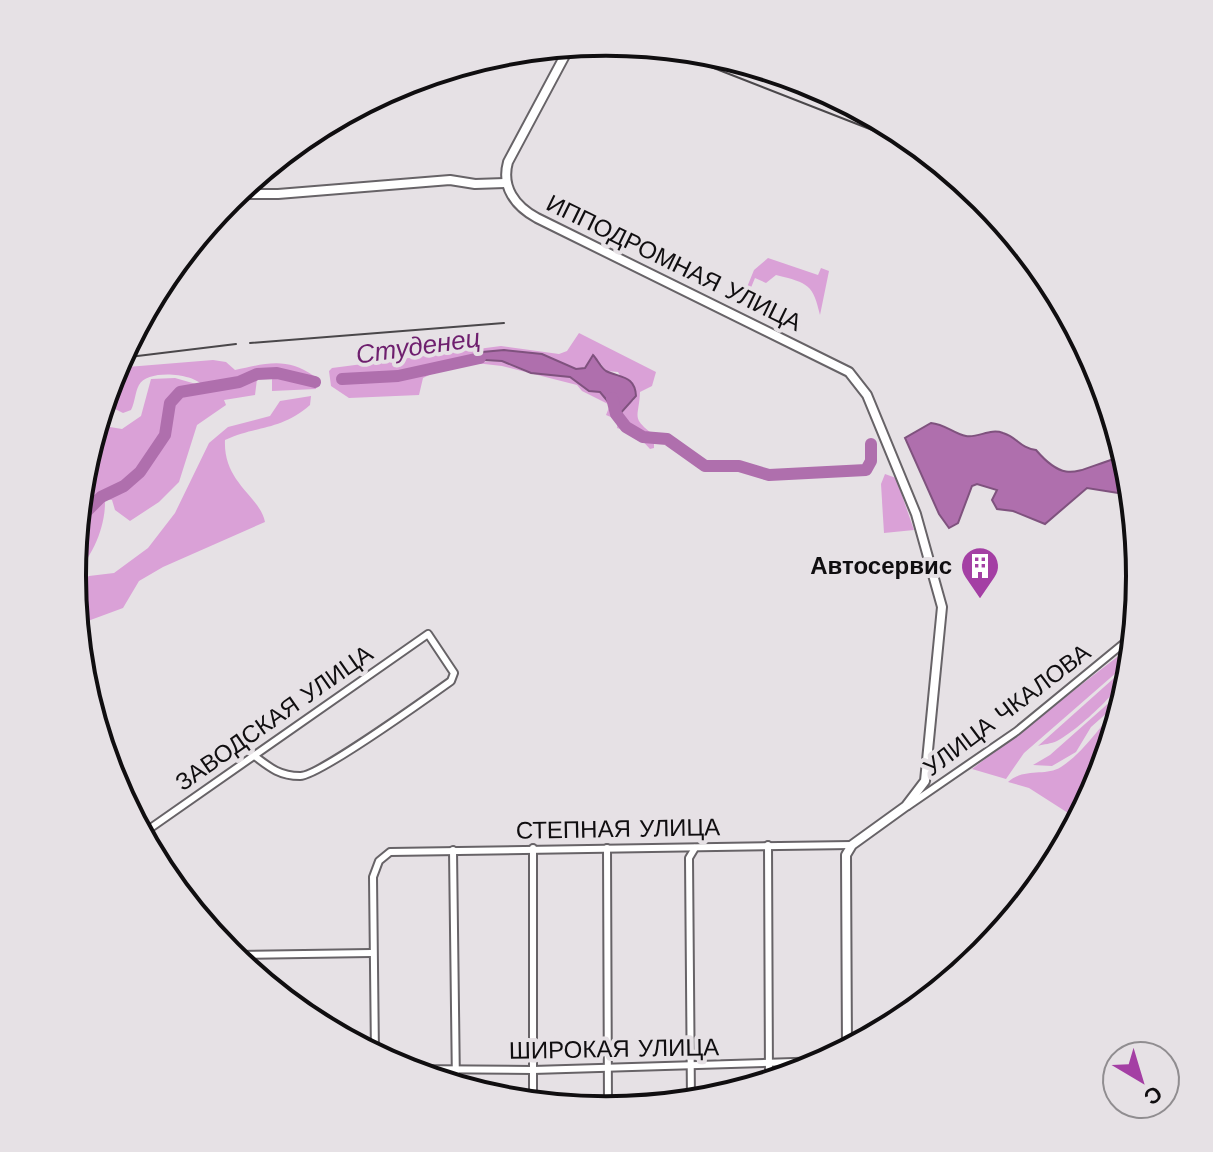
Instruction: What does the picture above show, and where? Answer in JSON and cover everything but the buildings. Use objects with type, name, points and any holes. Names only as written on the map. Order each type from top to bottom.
[{"type":"main road","points":[[254,194],[450,180],[475,184],[505,183],[508,162],[521,133],[563,58]]},
{"type":"main road","name":"ИППОДРОМНАЯ УЛИЦА","points":[[505,183],[515,201],[528,214],[830,362],[849,372],[861,386],[916,514],[942,607],[929,769],[921,790],[898,812]]},
{"type":"main road","points":[[847,1036],[846,860],[852,845],[898,812]]},
{"type":"street","name":"ЗАВОДСКАЯ УЛИЦА","points":[[151,827],[252,754],[428,634],[454,673],[451,681],[403,715],[301,777],[278,775],[252,754]]},
{"type":"street","name":"УЛИЦА ЧКАЛОВА","points":[[898,812],[1017,731],[1122,645]]},
{"type":"street","points":[[768,845],[769,1070]]},
{"type":"street","name":"СТЕПНАЯ УЛИЦА","points":[[371,953],[373,877],[377,864],[385,855],[533,848],[852,845]]},
{"type":"street","points":[[533,848],[533,1091]]},
{"type":"street","points":[[607,848],[608,1096]]},
{"type":"street","points":[[691,1089],[689,858],[695,848]]},
{"type":"street","points":[[453,850],[455,1073]]},
{"type":"street","points":[[251,955],[371,953],[374,1041]]},
{"type":"street","name":"ШИРОКАЯ УЛИЦА","points":[[442,1069],[533,1070],[789,1062]]},
{"type":"shaded area","points":[[768,258],[818,275],[821,268],[829,271],[820,315],[815,297],[808,287],[776,275],[766,283],[755,278],[750,290],[760,296],[757,301],[752,299],[749,307],[746,305],[743,297],[754,270]]},
{"type":"shaded area","points":[[579,333],[656,372],[652,386],[640,392],[638,412],[639,420],[654,435],[654,448],[650,449],[636,434],[617,428],[618,420],[606,415],[610,405],[616,414],[634,400],[618,372],[606,371],[601,364],[577,369],[542,354],[504,350],[472,362],[502,361],[526,372],[570,377],[589,391],[600,392],[609,405],[582,391],[577,385],[502,366],[458,361],[423,378],[419,395],[349,398],[331,386],[329,371],[332,368],[501,346],[559,354],[567,351]]},
{"type":"shaded area","points":[[504,350],[542,354],[576,369],[585,368],[593,355],[606,371],[630,381],[636,396],[619,415],[600,392],[589,391],[570,377],[531,373],[502,361],[466,359],[482,352]]},
{"type":"shaded area","points":[[213,360],[226,362],[235,370],[284,364],[314,376],[316,389],[272,391],[272,379],[257,379],[255,395],[224,400],[226,405],[197,425],[179,482],[159,502],[130,521],[115,510],[112,500],[105,499],[103,520],[87,558],[96,475],[109,426],[122,429],[141,416],[151,379],[175,378],[203,386],[181,376],[151,377],[139,385],[131,410],[123,413],[114,408],[131,367]]},
{"type":"shaded area","points":[[311,396],[310,405],[289,419],[225,440],[226,455],[235,478],[256,504],[265,522],[163,567],[139,581],[123,608],[89,621],[86,577],[114,573],[148,548],[175,513],[209,443],[228,427],[270,416],[280,401]]},
{"type":"shaded area","points":[[931,423],[966,436],[1003,433],[1036,450],[1046,461],[1064,471],[1081,470],[1113,459],[1120,492],[1087,488],[1045,524],[1013,511],[997,509],[992,500],[997,490],[977,484],[972,486],[958,523],[949,528],[939,514],[905,438]]},
{"type":"shaded area","points":[[885,474],[896,478],[914,530],[884,533],[881,484]]},
{"type":"shaded area","points":[[1120,654],[1118,671],[1024,753],[1006,779],[972,769]]},
{"type":"shaded area","points":[[1117,675],[1113,694],[1089,717],[1066,736],[1038,746]]},
{"type":"shaded area","points":[[1111,701],[1109,711],[1091,727],[1076,752],[1052,766],[1033,765],[1050,755]]},
{"type":"shaded area","points":[[1106,722],[1087,775],[1069,814],[1029,788],[1008,782],[1028,773],[1055,770],[1078,753]]},
{"type":"waterway","name":"Студенец","points":[[342,379],[398,376],[480,358]]},
{"type":"waterway","name":"Студенец","points":[[91,507],[140,472],[165,435],[170,403],[180,392],[239,382],[257,374],[277,373],[315,382]]},
{"type":"waterway","name":"Студенец","points":[[612,398],[616,414],[626,427],[643,437],[667,439],[705,466],[739,466],[769,475],[866,470],[871,461],[871,444]]},
{"type":"railway","points":[[710,66],[873,130]]},
{"type":"railway","points":[[250,343],[504,323]]},
{"type":"railway","points":[[135,356],[236,344]]},
{"type":"place","name":"Автосервис","points":[[980,600]]}]
